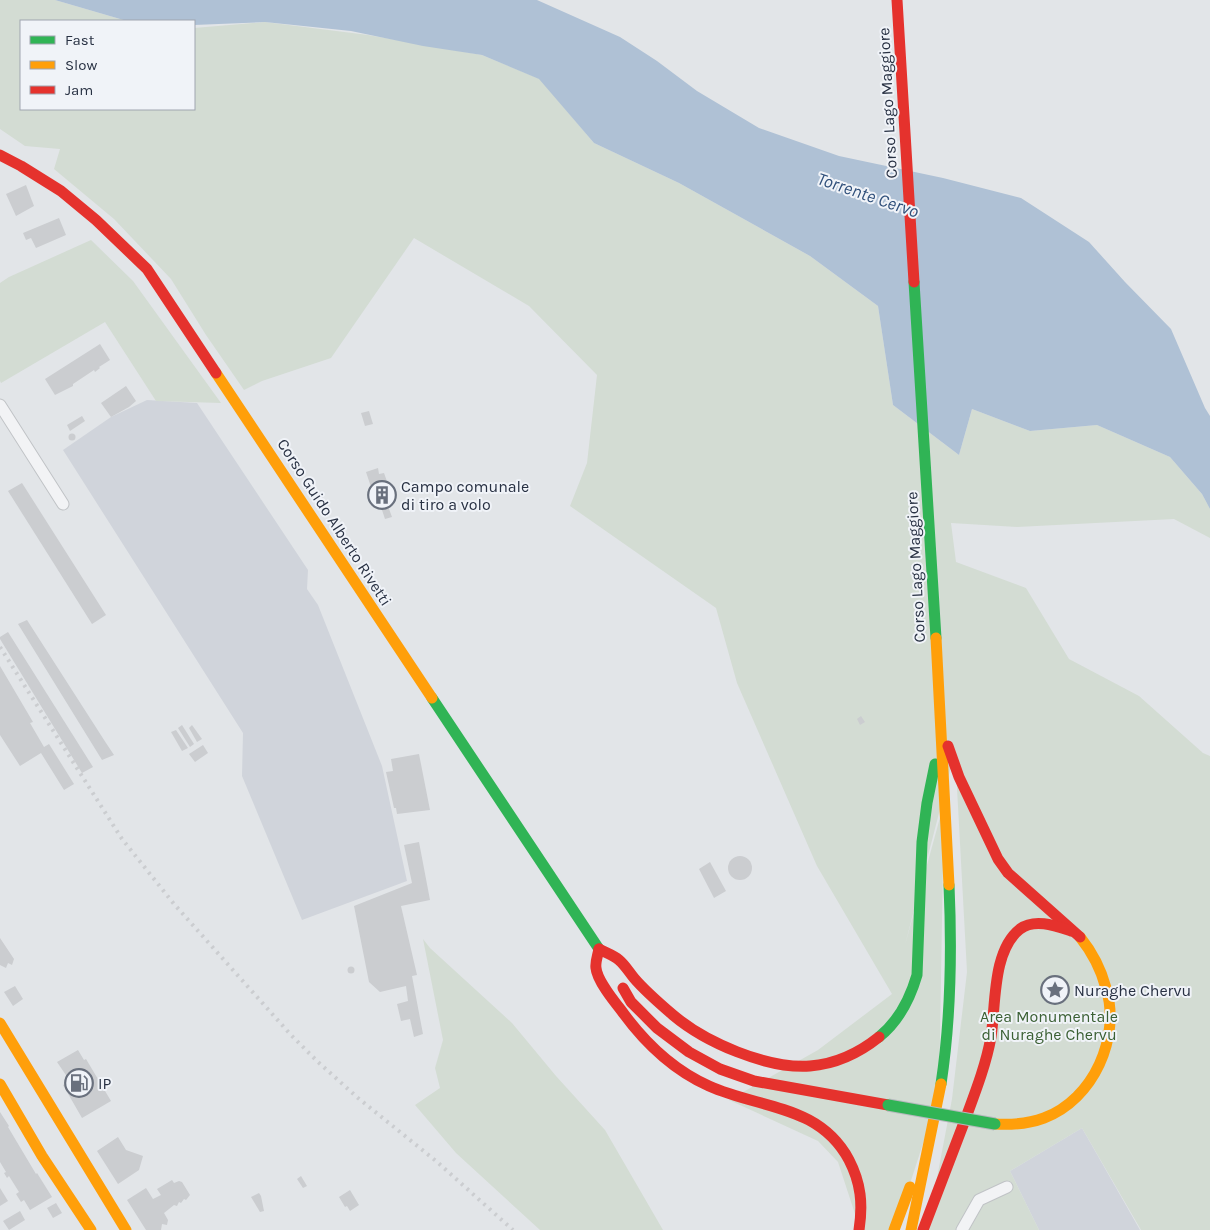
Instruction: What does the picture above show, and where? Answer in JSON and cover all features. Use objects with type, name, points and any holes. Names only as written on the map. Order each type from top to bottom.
[{"type":"main road","name":"Corso Lago Maggiore","points":[[897,0],[940,706],[950,904],[951,983],[947,1043],[932,1131],[911,1230]]},
{"type":"main road","name":"Corso Guido Alberto Rivetti","points":[[0,156],[22,165],[68,195],[98,220],[147,269],[599,949],[631,1002],[657,1028],[689,1052],[720,1069],[754,1081],[995,1124],[1028,1124],[1052,1116],[1075,1099],[1092,1079],[1103,1060],[1110,1035],[1111,1009],[1105,979],[1094,954],[1077,933],[1008,873],[998,859],[960,777],[940,727]]},
{"type":"main road","points":[[859,1230],[862,1197],[858,1179],[835,1141],[818,1124],[796,1114],[730,1094],[696,1080],[668,1059],[638,1034],[614,1001],[596,970],[599,949],[619,960],[641,984],[700,1035],[744,1054],[781,1064],[804,1066],[830,1063],[855,1054],[880,1037],[896,1022],[906,1005],[917,975],[922,841],[930,783],[941,742]]},
{"type":"main road","points":[[924,1230],[983,1070],[990,1039],[1001,958],[1009,942],[1021,929],[1032,924],[1047,924],[1077,933]]},
{"type":"main road","points":[[0,1023],[126,1230]]},
{"type":"main road","points":[[0,1084],[42,1156],[90,1230]]},
{"type":"main road","name":"Corso Lago Maggiore","points":[[894,1230],[932,1131]]},
{"type":"street","points":[[0,405],[63,504]]},
{"type":"street","points":[[962,1230],[979,1200],[1007,1187]]},
{"type":"shaded area","points":[[147,400],[197,403],[308,570],[307,589],[318,605],[382,766],[407,881],[302,920],[242,776],[243,733],[63,450],[111,417]]},
{"type":"shaded area","points":[[1082,1128],[1140,1230],[1039,1230],[1010,1171]]},
{"type":"green space","name":"Area Monumentale di Nuraghe Chervu","points":[[0,0],[55,0],[124,20],[20,20],[20,110],[195,110],[195,28],[265,22],[368,35],[482,55],[540,79],[594,143],[679,183],[810,256],[878,306],[893,405],[959,455],[972,409],[1030,431],[1097,425],[1170,457],[1202,494],[1210,509],[1210,538],[1174,519],[1017,527],[951,523],[956,562],[1026,588],[1069,659],[1139,696],[1203,753],[1210,756],[1210,1230],[1141,1230],[1082,1128],[1010,1171],[1039,1230],[927,1230],[952,1099],[967,972],[955,751],[905,945],[944,803],[939,1094],[895,1230],[854,1230],[857,1220],[838,1162],[818,1141],[729,1100],[818,1050],[892,994],[817,866],[737,683],[716,608],[570,506],[587,463],[597,375],[529,306],[414,238],[331,358],[262,381],[244,390],[206,335],[171,279],[114,219],[54,169],[60,149],[25,146],[0,129]]},
{"type":"green space","points":[[91,240],[133,281],[221,403],[156,401],[105,322],[1,383],[0,283],[9,277]]},
{"type":"green space","points":[[423,939],[430,948],[512,1023],[556,1076],[605,1130],[663,1230],[540,1230],[456,1153],[415,1105],[440,1088],[435,1068],[443,1040]]},
{"type":"water","name":"Torrente Cervo","points":[[55,0],[537,0],[620,37],[657,61],[697,91],[759,128],[839,156],[943,178],[1021,198],[1089,242],[1171,329],[1210,416],[1210,509],[1202,494],[1170,457],[1097,425],[1030,431],[972,409],[959,455],[893,405],[878,306],[810,256],[679,183],[594,143],[539,79],[482,55],[423,46],[351,31],[265,22],[195,25],[195,20],[124,20]]},
{"type":"building","points":[[26,185],[34,206],[16,216],[6,194]]},
{"type":"building","points":[[59,218],[66,235],[36,248],[31,238],[26,240],[23,233]]},
{"type":"building","points":[[100,344],[110,360],[95,372],[94,370],[73,384],[73,386],[55,395],[45,379]]},
{"type":"building","points":[[126,386],[136,401],[111,417],[101,403]]},
{"type":"building","points":[[369,411],[373,424],[365,426],[361,413]]},
{"type":"building","points":[[82,416],[85,421],[70,431],[67,425]]},
{"type":"building","points":[[72,433],[76,437],[72,441],[68,437]]},
{"type":"building","name":"Campo comunale di tiro a volo","points":[[378,468],[379,474],[384,473],[390,490],[387,491],[388,497],[385,498],[392,517],[385,519],[376,492],[373,493],[366,472]]},
{"type":"building","points":[[22,483],[106,615],[92,624],[8,491]]},
{"type":"building","points":[[27,620],[114,755],[102,760],[18,624]]},
{"type":"building","points":[[8,632],[93,767],[82,773],[0,639],[0,637]]},
{"type":"building","points":[[0,666],[33,722],[30,723],[44,747],[49,744],[74,784],[64,790],[41,753],[20,766],[0,735]]},
{"type":"building","points":[[861,716],[865,722],[860,725],[857,719]]},
{"type":"building","points":[[182,725],[194,744],[190,747],[178,728]]},
{"type":"building","points":[[192,725],[202,739],[197,742],[189,728]]},
{"type":"building","points":[[176,730],[188,748],[182,751],[171,732]]},
{"type":"building","points":[[203,745],[208,753],[195,762],[189,754]]},
{"type":"building","points":[[419,754],[430,810],[397,814],[386,772],[393,771],[391,759]]},
{"type":"building","points":[[419,842],[430,900],[401,906],[417,975],[412,976],[423,1034],[414,1037],[410,1019],[401,1021],[397,1004],[408,1001],[406,986],[380,992],[369,982],[354,906],[412,883],[404,845]]},
{"type":"building","points":[[740,856],[748,860],[752,868],[748,876],[740,880],[732,876],[728,868],[732,860]]},
{"type":"building","points":[[710,862],[726,891],[714,898],[699,869]]},
{"type":"building","points":[[0,938],[14,959],[12,965],[8,963],[6,968],[0,965]]},
{"type":"building","points":[[351,966],[355,970],[351,974],[347,970]]},
{"type":"building","points":[[15,986],[23,999],[13,1006],[4,992]]},
{"type":"building","points":[[78,1050],[84,1060],[86,1059],[111,1101],[82,1118],[63,1085],[70,1081],[57,1062]]},
{"type":"building","points":[[0,1112],[36,1174],[52,1197],[30,1210],[24,1200],[21,1202],[16,1194],[19,1192],[9,1176],[7,1178],[0,1162]]},
{"type":"building","points":[[118,1137],[126,1150],[143,1156],[139,1170],[118,1184],[97,1151]]},
{"type":"building","points":[[301,1176],[307,1186],[303,1188],[297,1179]]},
{"type":"building","points":[[172,1180],[174,1183],[182,1182],[190,1195],[186,1200],[184,1199],[177,1206],[174,1205],[164,1213],[168,1220],[167,1225],[162,1224],[161,1230],[146,1230],[127,1200],[146,1188],[153,1199],[161,1195],[157,1189]]},
{"type":"building","points":[[0,1188],[8,1201],[0,1206]]},
{"type":"building","points":[[350,1190],[359,1205],[350,1211],[339,1197]]},
{"type":"building","points":[[259,1193],[264,1211],[260,1212],[251,1197]]},
{"type":"building","points":[[56,1203],[62,1213],[53,1218],[47,1208]]},
{"type":"building","points":[[20,1211],[25,1220],[9,1230],[3,1221]]},
{"type":"railway","points":[[0,647],[122,839],[174,904],[291,1035],[318,1062],[358,1098],[436,1161],[513,1230]]},
{"type":"traffic: fast","points":[[914,282],[936,638]]},
{"type":"traffic: fast","points":[[432,698],[599,949]]},
{"type":"traffic: fast","points":[[879,1037],[903,1009],[917,975],[922,842],[935,764]]},
{"type":"traffic: fast","points":[[941,1084],[950,985],[949,885]]},
{"type":"traffic: fast","points":[[888,1105],[995,1124]]},
{"type":"traffic: slow","points":[[216,373],[432,698]]},
{"type":"traffic: slow","points":[[936,638],[949,885]]},
{"type":"traffic: slow","points":[[995,1124],[1032,1122],[1062,1109],[1077,1097],[1090,1081],[1099,1064],[1106,1046],[1110,1026],[1110,1007],[1099,967],[1080,937]]},
{"type":"traffic: slow","points":[[0,1023],[126,1230]]},
{"type":"traffic: slow","points":[[0,1084],[42,1156],[91,1230]]},
{"type":"traffic: slow","points":[[911,1230],[941,1084]]},
{"type":"traffic: slow","points":[[894,1230],[910,1187]]},
{"type":"traffic: jam","points":[[897,0],[914,282]]},
{"type":"traffic: jam","points":[[0,155],[61,191],[96,220],[147,269],[216,373]]},
{"type":"traffic: jam","points":[[948,746],[959,777],[998,859],[1008,873],[1080,937]]},
{"type":"traffic: jam","points":[[923,1230],[983,1068],[991,1037],[997,979],[1004,951],[1020,929],[1032,924],[1046,924],[1071,931]]},
{"type":"traffic: jam","points":[[599,949],[619,960],[647,992],[686,1025],[719,1044],[756,1058],[793,1066],[820,1065],[847,1057],[879,1037]]},
{"type":"traffic: jam","points":[[599,949],[596,968],[606,990],[639,1033],[671,1063],[709,1086],[805,1118],[822,1128],[836,1142],[849,1160],[856,1177],[861,1202],[859,1230]]},
{"type":"traffic: jam","points":[[623,988],[631,1002],[657,1028],[689,1052],[720,1069],[754,1081],[888,1105]]},
{"type":"place","name":"Campo comunale di tiro a volo","points":[[382,495]]},
{"type":"place","name":"Nuraghe Chervu","points":[[1055,990]]},
{"type":"place","name":"IP","points":[[79,1083]]}]
